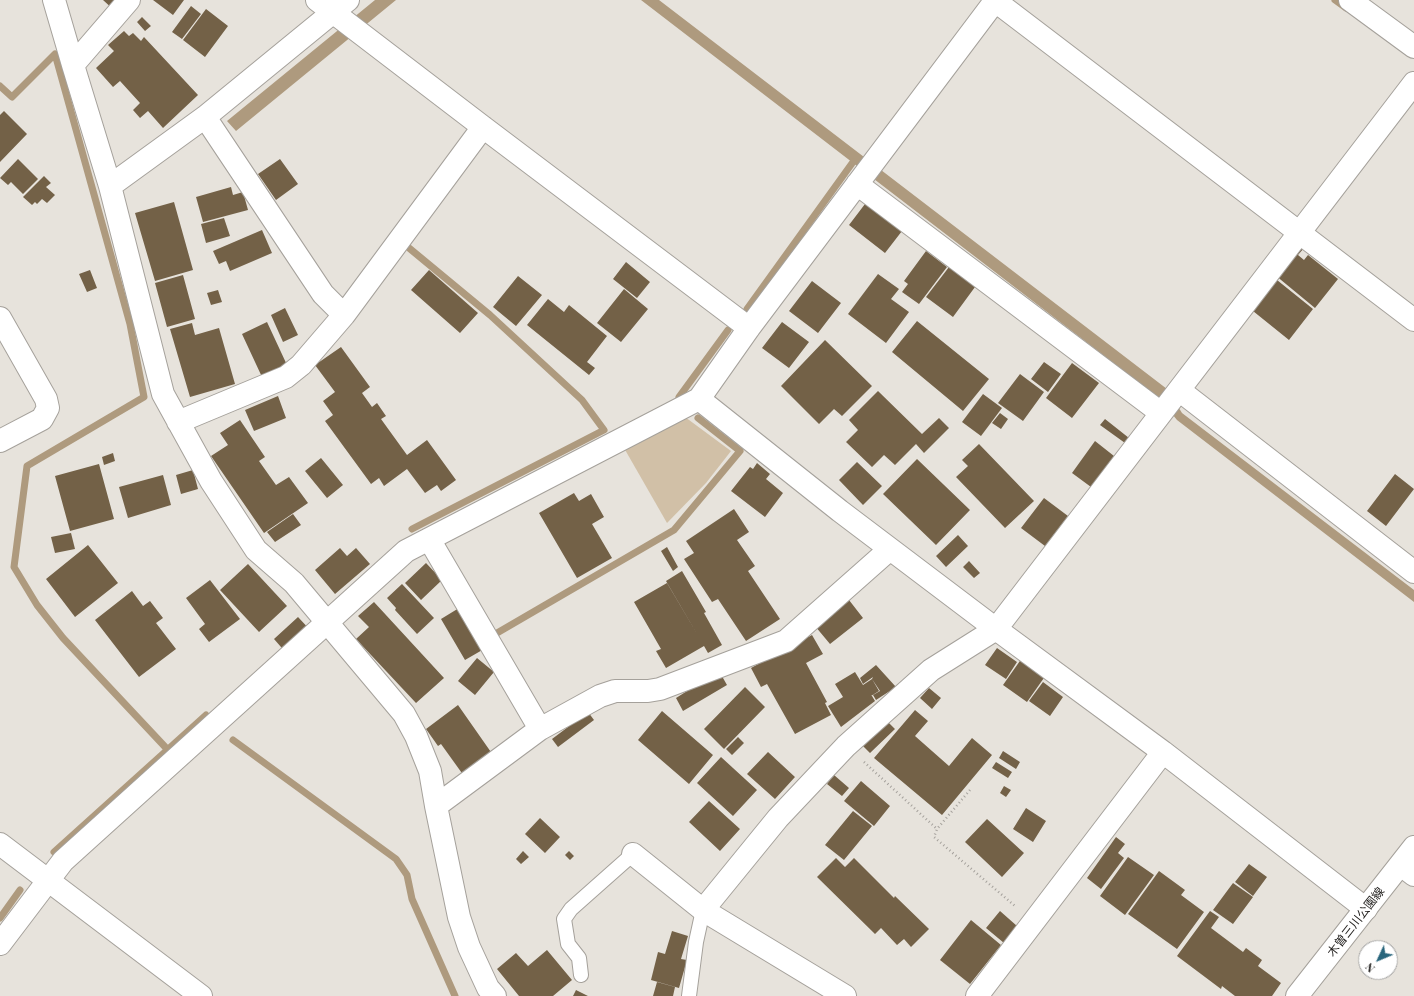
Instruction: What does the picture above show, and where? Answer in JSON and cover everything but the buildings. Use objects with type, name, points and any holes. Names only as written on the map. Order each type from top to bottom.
[{"type":"street","points":[[54,0],[72,65],[110,186],[163,394],[211,481],[256,550],[294,583],[404,714],[416,736],[430,771],[459,917],[469,947],[488,988],[494,996]]},
{"type":"street","points":[[72,65],[129,0]]},
{"type":"street","points":[[0,944],[64,861],[406,551],[699,399],[749,328],[995,0],[1414,320]]},
{"type":"street","points":[[1350,0],[1414,48]]},
{"type":"street","points":[[110,186],[205,116],[335,7],[362,34],[482,127],[749,328]]},
{"type":"street","points":[[703,910],[778,818],[846,746],[931,670],[996,629],[1414,83]]},
{"type":"street","points":[[205,116],[323,294],[344,315]]},
{"type":"street","points":[[178,422],[286,377],[301,364],[344,315],[482,127]]},
{"type":"street","points":[[860,180],[1170,402],[1414,572]]},
{"type":"street","points":[[0,318],[46,398],[48,408],[42,419],[0,440]]},
{"type":"street","points":[[699,399],[840,511],[996,629],[1163,752],[1366,909]]},
{"type":"street","points":[[429,539],[540,729]]},
{"type":"street","points":[[436,806],[540,729],[600,696],[615,691],[648,692],[660,689],[786,641],[890,549]]},
{"type":"street","points":[[977,996],[1163,752]]},
{"type":"street","points":[[0,844],[201,996]]},
{"type":"street","name":"木曽三川公園線","points":[[1297,996],[1366,909],[1407,870],[1414,847]]},
{"type":"street","points":[[633,854],[703,910],[845,996]]},
{"type":"lane","points":[[581,975],[579,958],[568,944],[564,919],[571,909],[633,854]]},
{"type":"lane","points":[[689,996],[696,942],[703,910]]},
{"type":"path","points":[[846,746],[937,829]]},
{"type":"path","points":[[970,790],[937,829],[934,837],[1034,921]]},
{"type":"shaded area","points":[[375,0],[396,0],[236,131],[227,121]]},
{"type":"shaded area","points":[[641,0],[659,0],[1167,389],[1182,413],[1414,590],[1414,602],[1177,420],[1159,398]]},
{"type":"shaded area","points":[[685,417],[731,451],[706,483],[667,523],[624,448]]},
{"type":"waterway","points":[[1335,0],[1346,8]]},
{"type":"waterway","points":[[0,86],[12,97],[55,54],[130,324],[144,397],[27,466],[14,567],[37,605],[63,638],[168,750]]},
{"type":"waterway","points":[[747,309],[853,162]]},
{"type":"waterway","points":[[409,248],[490,315],[582,400],[604,430],[412,529]]},
{"type":"waterway","points":[[679,397],[728,330]]},
{"type":"waterway","points":[[497,633],[674,530],[740,451],[698,418]]},
{"type":"waterway","points":[[54,852],[206,715]]},
{"type":"waterway","points":[[233,740],[396,859],[407,875],[412,899],[455,996]]},
{"type":"waterway","points":[[0,918],[20,890]]}]
